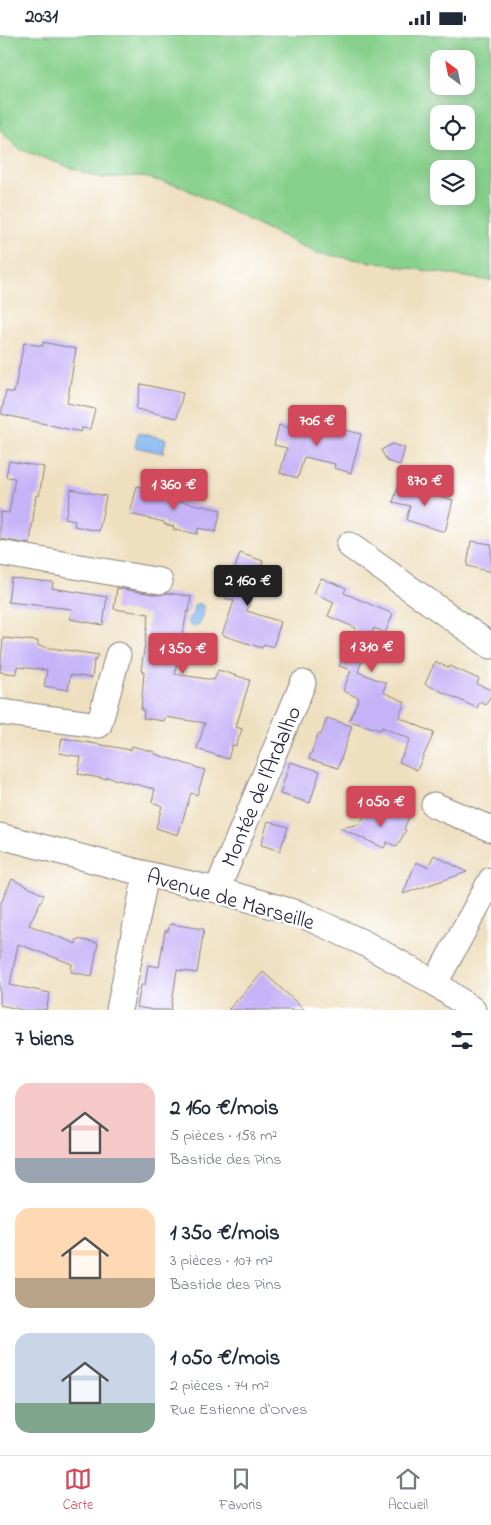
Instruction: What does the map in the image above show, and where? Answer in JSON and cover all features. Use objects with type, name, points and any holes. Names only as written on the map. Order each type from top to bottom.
[{"type":"street","points":[[349,545],[491,646]]},
{"type":"street","points":[[0,553],[160,581]]},
{"type":"street","points":[[0,712],[98,725],[118,655]]},
{"type":"street","name":"Montée de l'Ardalho","points":[[217,890],[303,683]]},
{"type":"street","points":[[434,805],[491,829]]},
{"type":"street","name":"Avenue de Marseille","points":[[0,837],[217,890],[300,914],[364,943],[435,983],[474,1010]]},
{"type":"street","points":[[118,1010],[146,874]]},
{"type":"street","points":[[435,983],[491,880]]},
{"type":"green space","points":[[0,35],[491,35],[491,281],[316,253],[180,186],[140,176],[99,178],[19,149],[0,130]]},
{"type":"water","points":[[138,433],[166,439],[163,453],[135,447]]},
{"type":"water","points":[[199,603],[203,606],[203,616],[199,625],[193,627],[189,624],[188,619],[193,613],[194,606]]},
{"type":"building","points":[[43,342],[76,349],[67,403],[95,409],[90,429],[82,428],[81,432],[1,414],[6,391],[14,393],[24,343],[43,346]]},
{"type":"building","points":[[141,384],[183,393],[177,418],[136,409]]},
{"type":"building","points":[[313,422],[361,434],[351,473],[334,468],[335,464],[304,457],[298,478],[280,473],[287,448],[274,445],[279,425],[310,434]]},
{"type":"building","points":[[392,444],[405,448],[400,465],[387,461],[381,450]]},
{"type":"building","points":[[9,461],[44,467],[39,496],[36,495],[30,544],[0,539],[0,512],[9,513],[15,478],[6,477]]},
{"type":"building","points":[[399,484],[453,500],[445,532],[406,520],[410,506],[393,502]]},
{"type":"building","points":[[137,486],[172,494],[171,499],[221,510],[216,532],[198,528],[197,534],[173,529],[174,527],[164,524],[164,522],[130,514]]},
{"type":"building","points":[[71,489],[106,496],[99,531],[74,526],[75,521],[65,519]]},
{"type":"building","points":[[471,541],[491,544],[491,572],[467,566]]},
{"type":"building","points":[[240,553],[263,561],[247,611],[281,622],[273,647],[264,644],[262,648],[222,635],[234,601],[225,598]]},
{"type":"building","points":[[11,578],[53,582],[52,588],[107,597],[103,625],[70,619],[72,609],[8,602]]},
{"type":"building","points":[[321,578],[346,588],[344,593],[393,614],[385,633],[374,628],[358,672],[386,683],[383,692],[405,702],[399,717],[434,733],[417,770],[399,762],[410,739],[382,727],[381,730],[349,721],[359,698],[343,691],[351,670],[339,666],[356,628],[328,616],[334,602],[314,593]]},
{"type":"building","points":[[117,588],[158,595],[167,593],[191,596],[182,639],[180,638],[175,674],[214,680],[218,670],[250,680],[236,727],[242,729],[236,746],[232,745],[228,759],[197,749],[205,723],[165,717],[164,721],[143,718],[144,710],[141,710],[144,672],[141,671],[149,614],[114,609]]},
{"type":"building","points":[[3,638],[38,641],[38,646],[99,655],[94,661],[92,678],[70,675],[68,690],[44,686],[47,670],[17,667],[16,674],[0,672]]},
{"type":"building","points":[[435,662],[449,668],[450,666],[479,679],[477,684],[491,690],[491,695],[486,705],[480,702],[477,708],[425,684]]},
{"type":"building","points":[[327,718],[352,726],[338,768],[309,759],[318,734],[321,735]]},
{"type":"building","points":[[62,738],[131,750],[132,746],[205,770],[197,795],[191,793],[178,835],[156,828],[162,806],[152,802],[155,789],[106,777],[106,779],[78,774],[81,757],[59,753]]},
{"type":"building","points":[[290,762],[320,771],[310,803],[280,794]]},
{"type":"building","points":[[368,809],[388,818],[392,810],[409,817],[404,829],[406,830],[397,847],[387,842],[384,848],[340,828],[360,824]]},
{"type":"building","points":[[268,821],[288,827],[280,851],[261,845]]},
{"type":"building","points":[[434,855],[467,872],[403,894],[416,862],[428,867]]},
{"type":"building","points":[[12,879],[44,895],[29,925],[76,944],[77,939],[98,943],[92,976],[71,972],[72,964],[18,944],[10,985],[50,993],[46,1010],[23,1010],[0,1005],[0,905]]},
{"type":"building","points":[[170,924],[204,929],[197,973],[177,970],[171,1010],[153,1010],[137,1007],[141,985],[145,985],[148,965],[159,967],[165,931],[168,931]]},
{"type":"building","points":[[263,972],[305,1010],[228,1010]]}]
